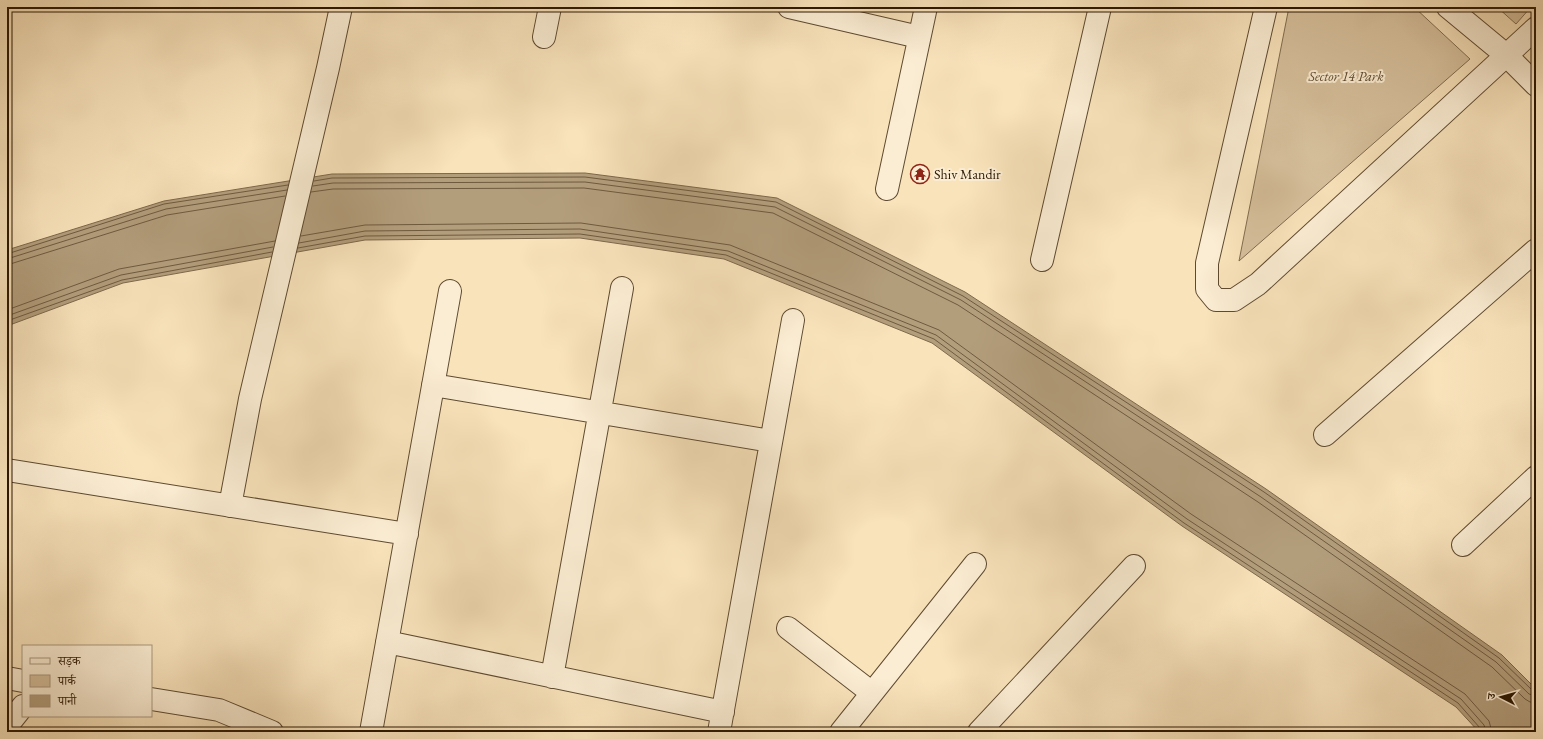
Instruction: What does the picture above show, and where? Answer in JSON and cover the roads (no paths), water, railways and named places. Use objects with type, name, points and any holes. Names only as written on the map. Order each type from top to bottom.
[{"type":"street","points":[[230,506],[252,392],[341,7]]},
{"type":"street","points":[[544,37],[550,7]]},
{"type":"street","points":[[789,7],[919,37]]},
{"type":"street","points":[[887,189],[926,7]]},
{"type":"street","points":[[1042,260],[1100,7]]},
{"type":"street","points":[[1266,7],[1207,263],[1207,289],[1216,300],[1234,300],[1258,284],[1536,28]]},
{"type":"street","points":[[1448,7],[1506,55],[1536,85]]},
{"type":"street","points":[[1325,435],[1536,250]]},
{"type":"street","points":[[552,677],[622,288]]},
{"type":"street","points":[[371,732],[450,290]]},
{"type":"street","points":[[387,642],[552,677],[722,727],[793,320]]},
{"type":"street","points":[[433,385],[771,441]]},
{"type":"street","points":[[7,470],[407,534]]},
{"type":"street","points":[[1463,545],[1536,477]]},
{"type":"street","points":[[841,732],[975,564]]},
{"type":"street","points":[[979,732],[1134,566]]},
{"type":"street","points":[[788,628],[872,693]]},
{"type":"street","points":[[7,678],[22,681]]},
{"type":"street","points":[[152,699],[219,710],[232,724],[272,732]]},
{"type":"street","points":[[7,726],[22,707]]},
{"type":"water","points":[[585,173],[777,198],[965,292],[1266,489],[1502,655],[1536,689],[1536,732],[1479,732],[1456,707],[1182,526],[932,343],[724,259],[580,238],[365,240],[123,283],[7,326],[7,250],[164,201],[332,174]]},
{"type":"place","name":"Shiv Mandir","points":[[920,174]]},
{"type":"park label","name":"Sector 14 Park","points":[[1346,76]]}]
